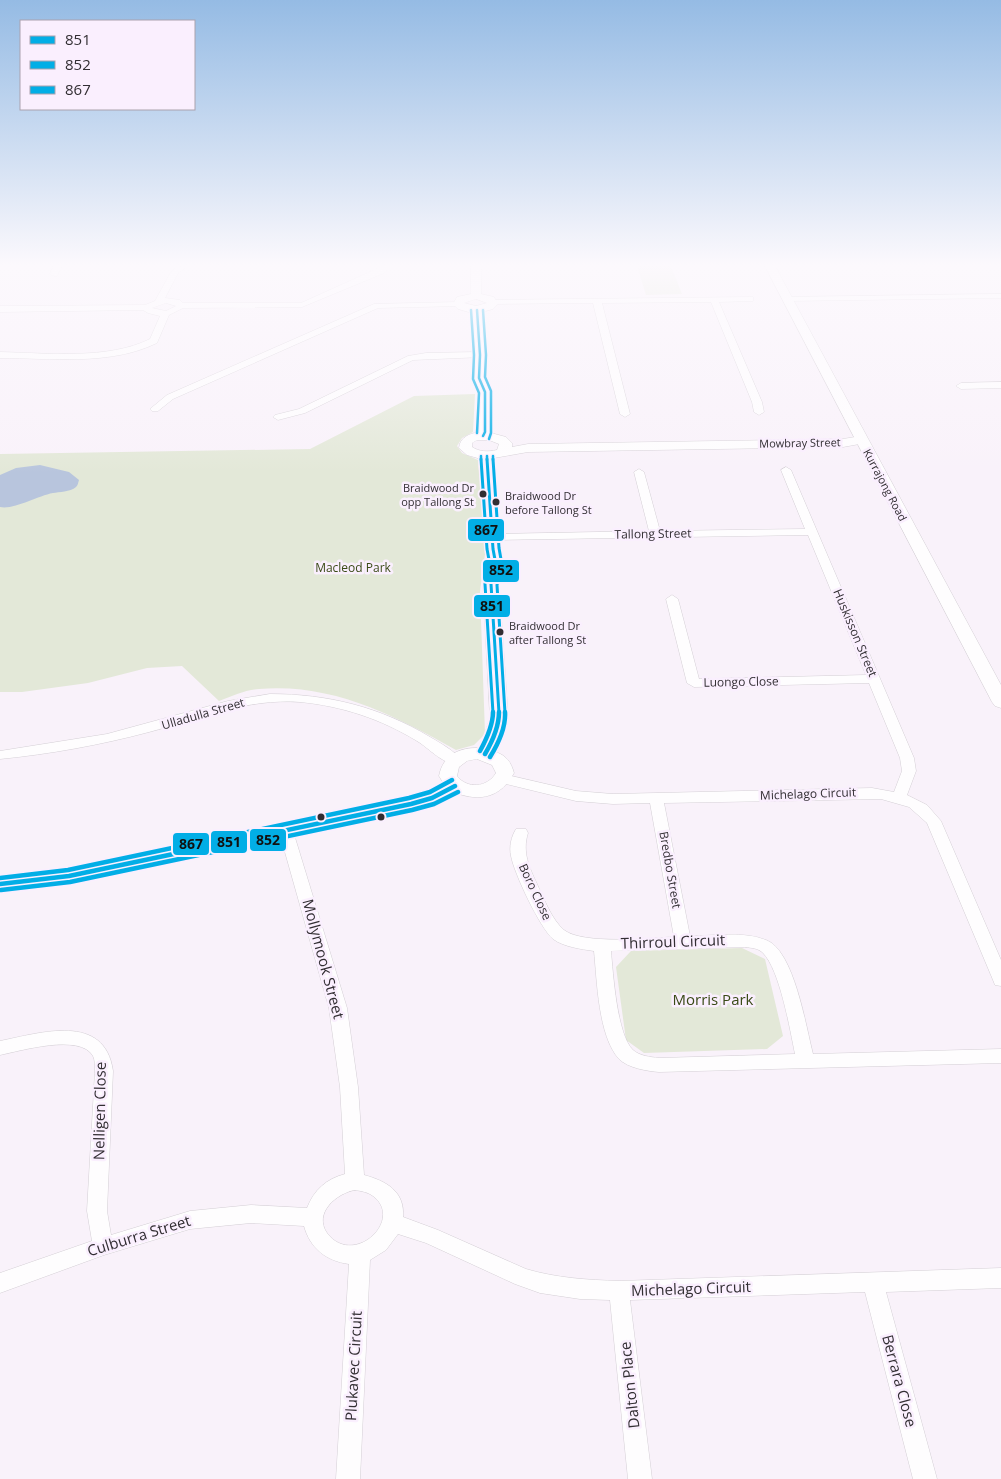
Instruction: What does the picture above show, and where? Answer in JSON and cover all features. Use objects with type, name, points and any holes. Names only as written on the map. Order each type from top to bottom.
[{"type":"main road","name":"Kurrajong Road","points":[[807,335],[1001,702]]},
{"type":"street","points":[[0,355],[108,354],[139,349],[151,343],[157,335]]},
{"type":"street","points":[[154,409],[170,397],[312,335]]},
{"type":"street","points":[[479,335],[479,378],[485,394],[485,432],[483,436]]},
{"type":"street","points":[[605,335],[625,414]]},
{"type":"street","points":[[729,335],[757,402],[759,412]]},
{"type":"street","points":[[278,417],[302,411],[411,358],[426,356],[480,356]]},
{"type":"street","points":[[961,386],[1001,386]]},
{"type":"street","points":[[485,754],[492,742],[499,718],[491,584],[496,565],[493,537],[498,449],[495,437],[483,436],[466,442],[465,448],[473,454],[498,449]]},
{"type":"street","name":"Mowbray Street","points":[[498,449],[843,443],[861,440]]},
{"type":"street","name":"Huskisson Street","points":[[786,470],[899,737],[909,766],[908,776],[898,797]]},
{"type":"street","points":[[639,472],[655,534]]},
{"type":"street","name":"Tallong Street","points":[[493,537],[813,532]]},
{"type":"street","name":"Luongo Close","points":[[672,599],[694,683],[874,679]]},
{"type":"street","name":"Ulladulla Street","points":[[0,755],[94,741],[159,726],[241,702],[288,697],[321,699],[354,706],[391,722],[431,744],[454,760]]},
{"type":"street","points":[[468,754],[485,754],[500,761],[505,773],[503,779],[493,788],[469,791],[455,786],[450,781],[447,770],[454,760],[468,754]]},
{"type":"street","name":"Michelago Circuit","points":[[503,779],[576,796],[656,798],[863,793],[898,797],[924,810],[934,821],[1001,980]]},
{"type":"street","points":[[0,884],[69,876],[411,804],[432,798],[455,786]]},
{"type":"street","name":"Bredbo Street","points":[[656,798],[683,941]]},
{"type":"street","name":"Mollymook Street","points":[[286,830],[338,1008],[349,1087],[354,1180]]},
{"type":"street","name":"Boro Close","points":[[521,833],[518,847],[519,856],[552,928],[558,934],[575,942],[602,945]]},
{"type":"street","name":"Thirroul Circuit","points":[[806,1061],[781,966],[771,951],[764,945],[751,941],[683,941],[602,945],[614,1033],[626,1054],[646,1063],[659,1065],[1001,1056]]},
{"type":"street","name":"Nelligen Close","points":[[0,1048],[70,1037],[88,1041],[100,1052],[104,1071],[97,1211],[99,1229],[104,1246]]},
{"type":"street","points":[[354,1180],[368,1182],[380,1188],[390,1198],[394,1212],[393,1223],[382,1242],[374,1248],[360,1253],[344,1254],[333,1251],[322,1243],[314,1230],[312,1217],[324,1194],[337,1185],[354,1180]]},
{"type":"street","name":"Culburra Street","points":[[0,1283],[156,1229],[206,1217],[251,1214],[312,1217]]},
{"type":"street","name":"Michelago Circuit","points":[[393,1223],[431,1236],[522,1277],[540,1283],[580,1289],[619,1291],[1001,1278]]},
{"type":"street","name":"Plukavec Circuit","points":[[348,1479],[360,1253]]},
{"type":"street","name":"Berrara Close","points":[[873,1282],[925,1479]]},
{"type":"street","name":"Dalton Place","points":[[619,1291],[640,1479]]},
{"type":"green space","name":"Macleod Park","points":[[475,394],[473,432],[462,438],[457,446],[462,453],[478,460],[486,547],[480,591],[485,734],[474,745],[456,750],[409,725],[362,704],[312,691],[286,688],[259,689],[219,701],[182,666],[147,668],[88,683],[22,692],[0,692],[0,454],[310,449],[414,396]]},
{"type":"green space","name":"Morris Park","points":[[742,948],[765,959],[783,1036],[767,1049],[644,1053],[626,1040],[616,967],[631,951]]},
{"type":"water","points":[[40,465],[69,472],[79,480],[76,487],[12,507],[0,507],[0,475],[16,468]]},
{"type":"transit line","name":"852","points":[[473,335],[473,379],[479,393],[477,433]]},
{"type":"transit line","name":"851","points":[[479,335],[479,378],[485,392],[485,432],[483,436]]},
{"type":"transit line","name":"867","points":[[485,335],[485,377],[491,391],[491,433],[489,439]]},
{"type":"transit line","name":"867","points":[[480,751],[486,740],[493,717],[485,584],[490,565],[487,549],[481,456]]},
{"type":"transit line","name":"851","points":[[485,754],[492,742],[499,718],[491,584],[496,565],[493,549],[487,456]]},
{"type":"transit line","name":"852","points":[[490,757],[498,744],[505,718],[497,585],[502,565],[499,548],[493,456]]},
{"type":"transit line","name":"867","points":[[0,878],[68,870],[409,798],[430,792],[452,780]]},
{"type":"transit line","name":"851","points":[[0,884],[69,876],[411,804],[432,798],[455,786]]},
{"type":"transit line","name":"852","points":[[1,890],[70,882],[412,810],[434,804],[458,792]]},
{"type":"place","name":"Braidwood Dr opp Tallong St","points":[[483,494]]},
{"type":"place","name":"Braidwood Dr before Tallong St","points":[[496,502]]},
{"type":"place","name":"Braidwood Dr after Tallong St","points":[[500,632]]}]
